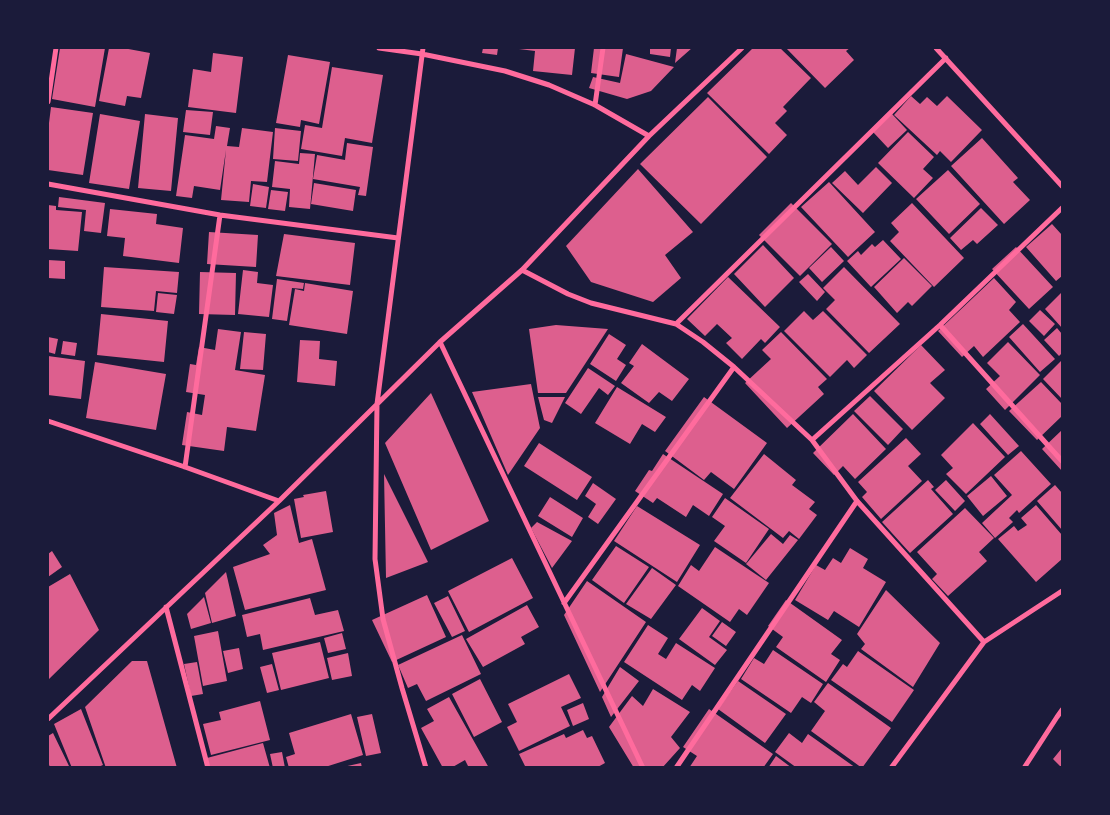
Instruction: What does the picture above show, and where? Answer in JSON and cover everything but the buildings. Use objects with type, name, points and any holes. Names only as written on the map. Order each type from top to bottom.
[{"type":"street","points":[[48,102],[56,48]]},
{"type":"street","points":[[379,48],[505,70],[549,85],[595,105],[649,136]]},
{"type":"street","points":[[423,48],[377,404],[375,559],[383,619],[426,768]]},
{"type":"street","points":[[595,105],[604,48]]},
{"type":"street","points":[[48,719],[279,501],[440,342],[522,270],[649,136],[742,48]]},
{"type":"street","points":[[936,48],[1062,186]]},
{"type":"street","points":[[676,324],[946,58]]},
{"type":"street","points":[[48,184],[220,215],[398,238]]},
{"type":"street","points":[[812,440],[940,326],[1062,208]]},
{"type":"street","points":[[186,467],[220,215]]},
{"type":"street","points":[[522,270],[568,294],[591,303],[676,324],[703,342],[734,367],[812,440],[857,500],[984,642]]},
{"type":"street","points":[[940,326],[1062,461]]},
{"type":"street","points":[[440,342],[643,768]]},
{"type":"street","points":[[564,603],[734,367]]},
{"type":"street","points":[[48,421],[186,467],[279,501]]},
{"type":"street","points":[[676,768],[857,500]]},
{"type":"street","points":[[891,768],[984,642],[1062,591]]},
{"type":"street","points":[[166,607],[208,768]]},
{"type":"street","points":[[1024,768],[1062,710]]}]
